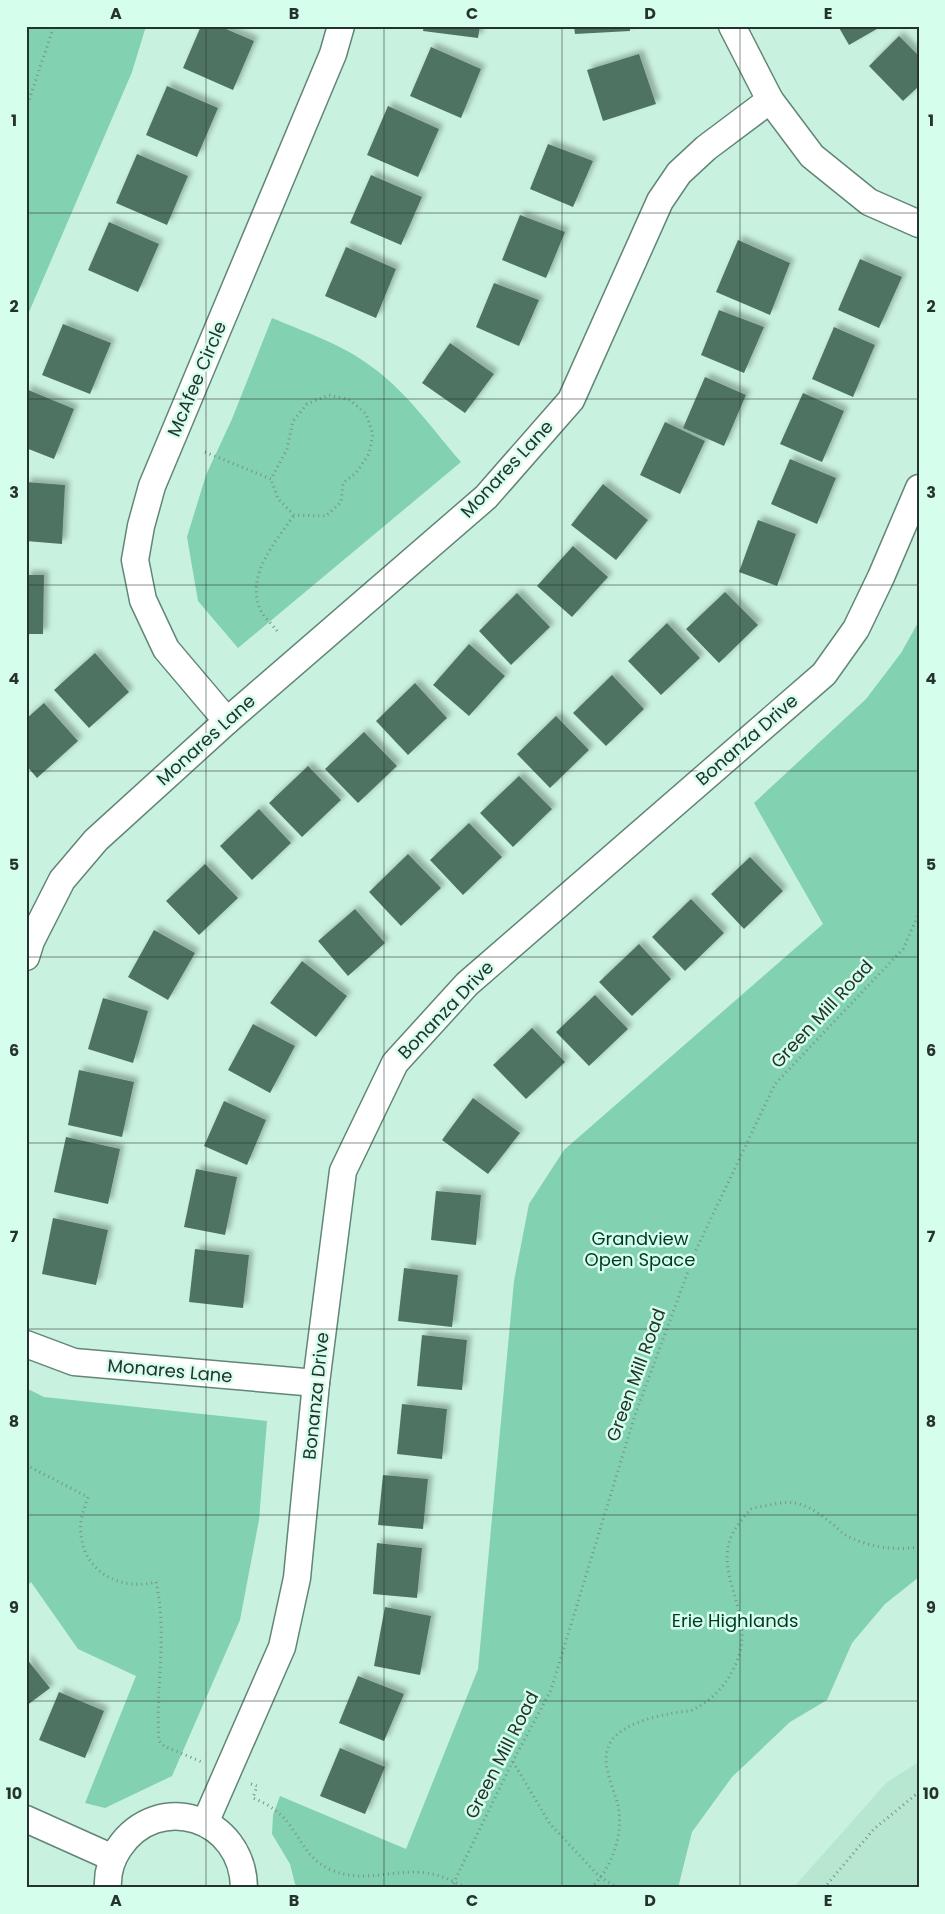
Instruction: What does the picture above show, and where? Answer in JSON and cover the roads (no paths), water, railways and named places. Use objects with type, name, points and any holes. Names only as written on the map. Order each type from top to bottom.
[{"type":"street","name":"McAfee Circle","points":[[226,722],[166,649],[143,600],[135,560],[141,526],[152,486],[329,63],[341,26]]},
{"type":"street","points":[[732,26],[770,100],[812,156],[869,202],[919,224]]},
{"type":"street","name":"Monares Lane","points":[[26,956],[31,941],[62,880],[96,840],[226,722],[486,496],[571,400],[660,201],[680,173],[700,154],[770,100]]},
{"type":"street","name":"Bonanza Drive","points":[[205,1822],[282,1647],[297,1578],[316,1382],[344,1171],[395,1063],[467,984],[824,674],[856,629],[881,577],[919,488]]},
{"type":"street","name":"Monares Lane","points":[[26,1344],[74,1362],[316,1382]]},
{"type":"street","points":[[108,1888],[107,1879],[113,1858],[128,1836],[151,1820],[178,1816],[205,1822],[223,1835],[237,1852],[244,1873],[244,1888]]},
{"type":"street","points":[[26,1819],[113,1858]]},
{"type":"park label","name":"Grandview Open Space","points":[[640,1249]]},
{"type":"park label","name":"Erie Highlands","points":[[735,1621]]}]
